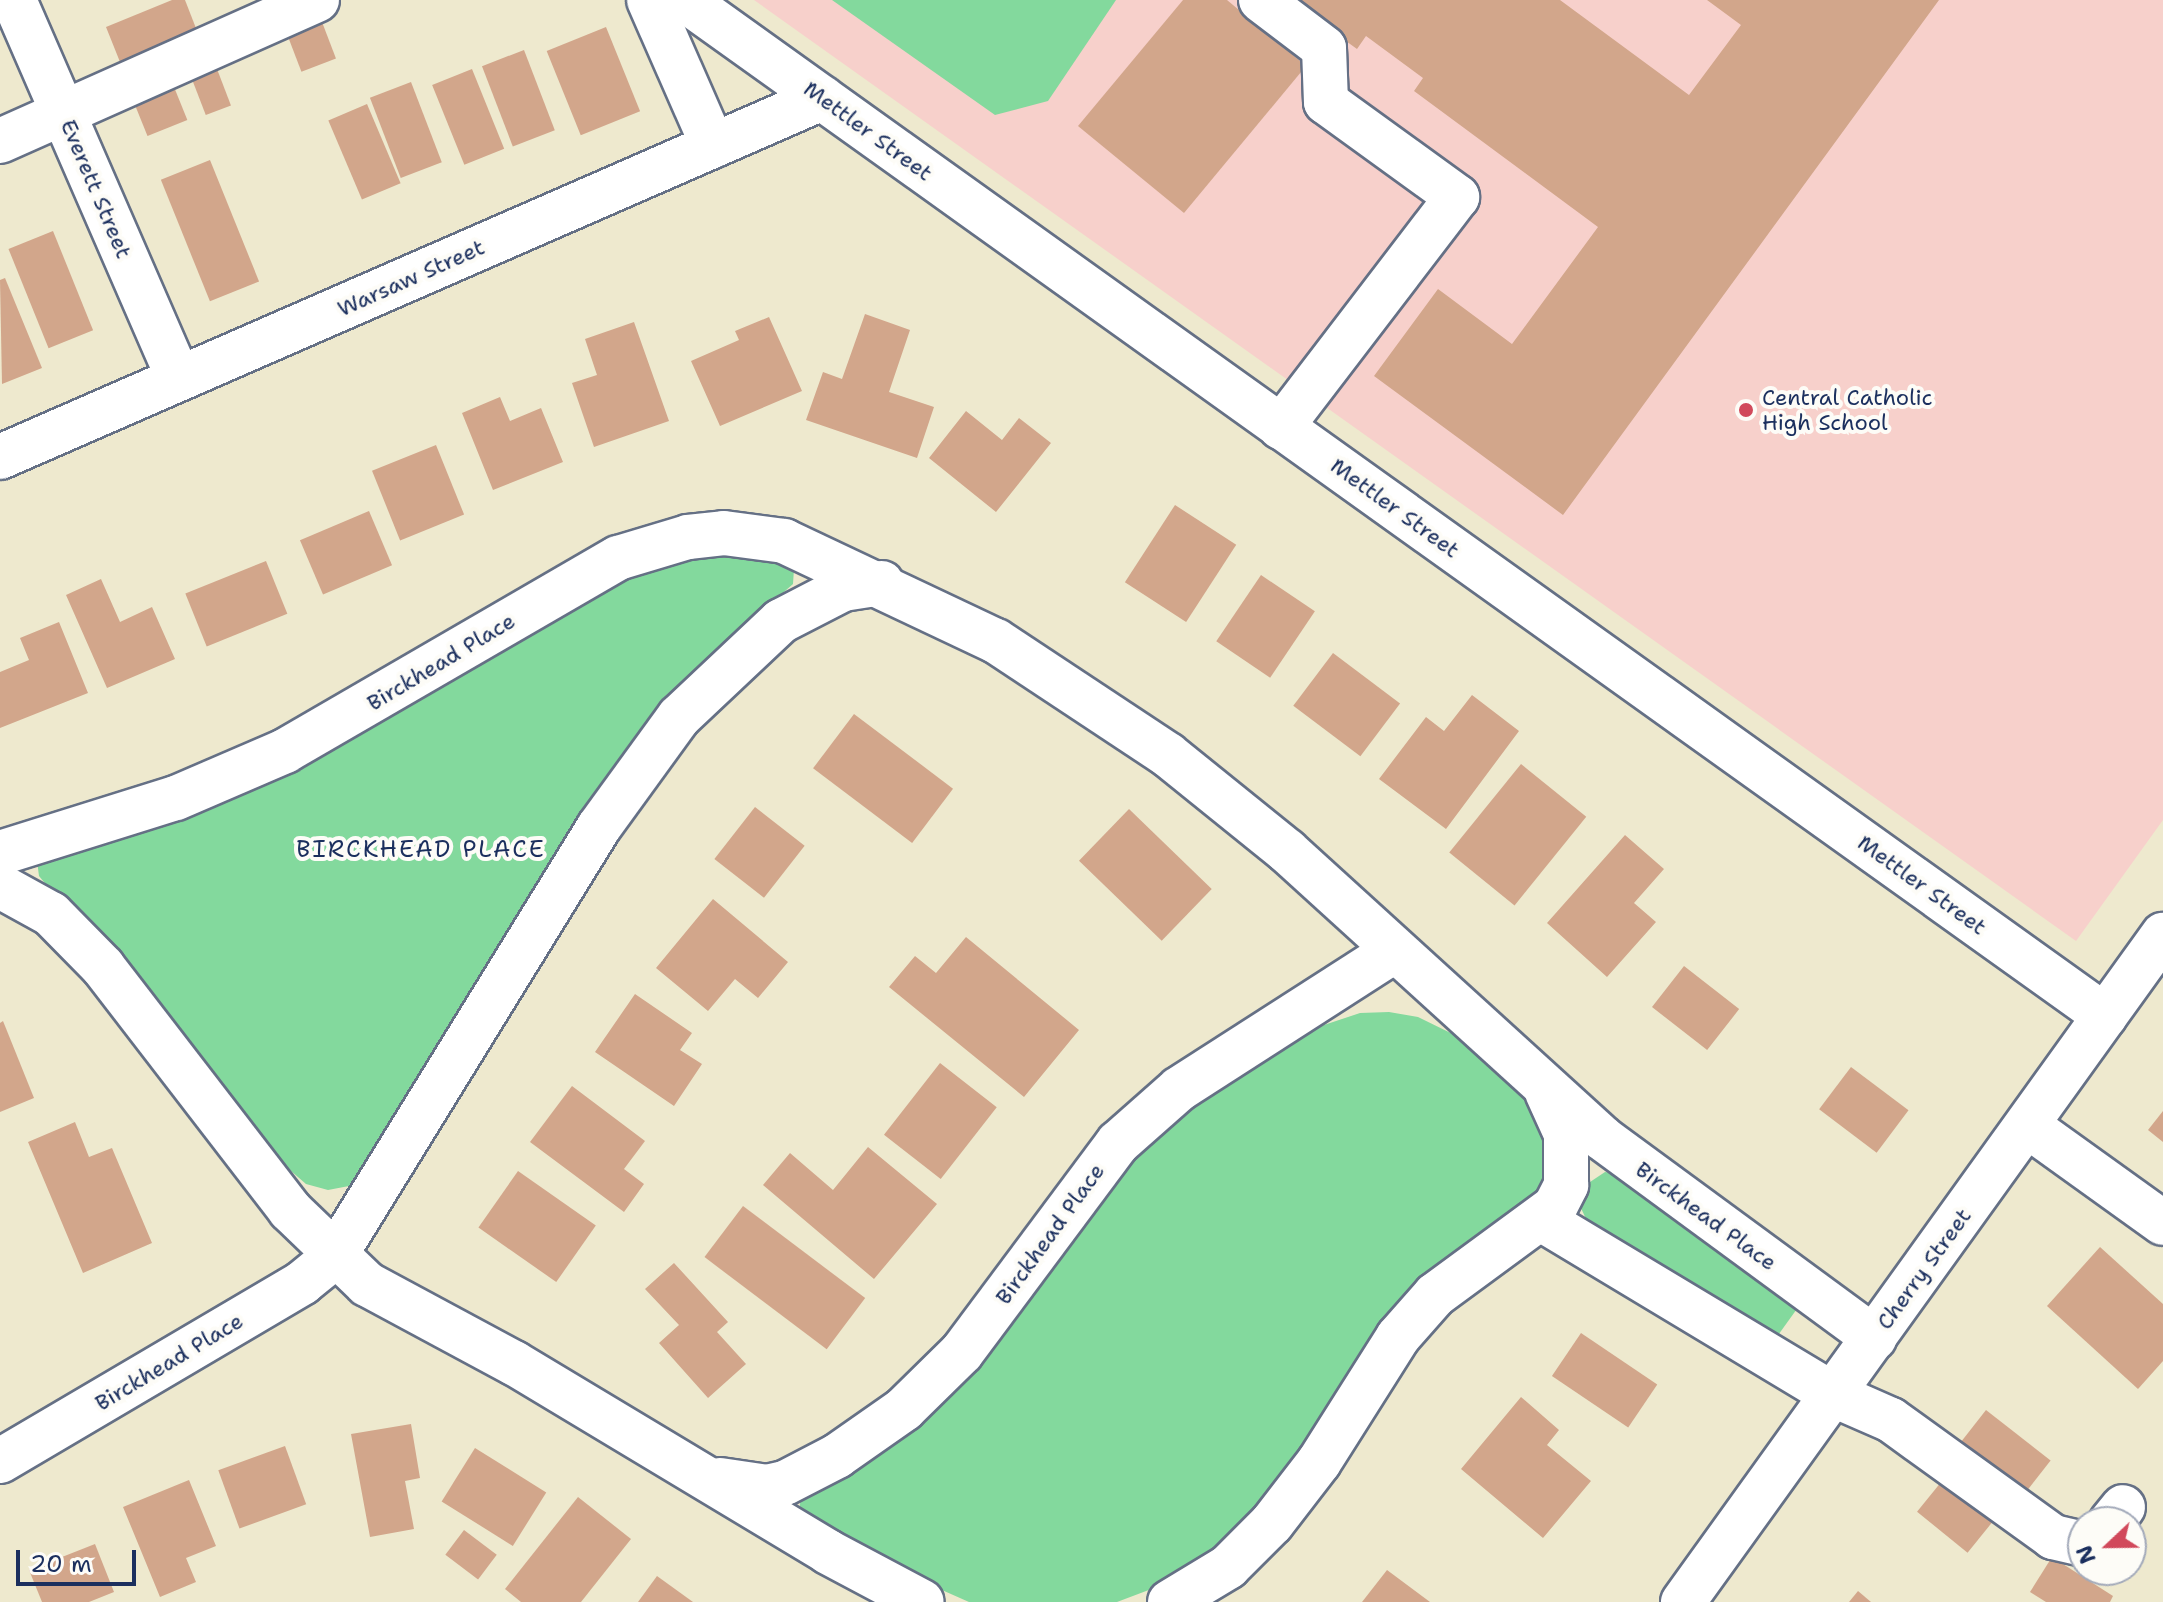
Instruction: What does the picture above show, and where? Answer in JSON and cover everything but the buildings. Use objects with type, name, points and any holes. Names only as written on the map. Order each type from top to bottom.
[{"type":"street","name":"Everett Street","points":[[14,0],[178,378]]},
{"type":"street","points":[[0,141],[317,0]]},
{"type":"street","points":[[649,0],[713,146]]},
{"type":"street","name":"Mettler Street","points":[[685,0],[2105,1016]]},
{"type":"street","points":[[1261,0],[1324,48],[1326,102],[1457,197],[1281,427]]},
{"type":"street","name":"Warsaw Street","points":[[0,457],[822,98]]},
{"type":"street","name":"Birckhead Place","points":[[0,853],[176,798],[272,757],[378,701],[578,580],[653,545],[724,533],[759,535],[882,583],[996,641],[1168,755],[1287,851],[1544,1086],[1643,1171],[1874,1338]]},
{"type":"street","name":"Birckhead Place","points":[[0,1461],[302,1283],[334,1257],[599,827],[679,717],[749,646],[793,614],[843,589],[882,583]]},
{"type":"street","name":"Birckhead Place","points":[[0,886],[51,914],[103,967],[290,1210],[334,1257],[367,1284],[922,1602]]},
{"type":"street","name":"Cherry Street","points":[[1683,1602],[2163,935]]},
{"type":"street","name":"Birckhead Place","points":[[706,1477],[767,1487],[785,1483],[837,1456],[904,1409],[962,1352],[1118,1143],[1179,1089],[1394,951]]},
{"type":"street","name":"Birckhead Place","points":[[1170,1602],[1228,1567],[1272,1523],[1319,1462],[1398,1337],[1435,1295],[1541,1219],[1566,1185],[1568,1162],[1559,1111],[1544,1086]]},
{"type":"street","points":[[2028,1126],[2163,1223]]},
{"type":"street","points":[[1541,1219],[1834,1395],[1891,1420],[2053,1537],[2067,1540]]},
{"type":"shaded area","name":"Central Catholic High School","points":[[754,0],[2163,0],[2163,820],[2076,941]]},
{"type":"green space","points":[[832,0],[1116,0],[1048,101],[995,115]]},
{"type":"green space","points":[[757,553],[794,569],[793,584],[737,633],[361,1179],[349,1186],[328,1190],[306,1184],[268,1151],[39,876],[37,861],[625,574],[691,554]]},
{"type":"green space","points":[[1389,1012],[1418,1017],[1467,1041],[1529,1098],[1542,1119],[1549,1161],[1540,1196],[1333,1407],[1259,1511],[1216,1553],[1162,1585],[1117,1602],[969,1602],[917,1579],[799,1511],[801,1497],[1131,1156],[1190,1104],[1309,1030],[1360,1013]]},
{"type":"green space","points":[[1605,1172],[1619,1174],[1799,1306],[1776,1338],[1589,1225],[1578,1202],[1581,1188]]},
{"type":"place","name":"Central Catholic High School","points":[[1746,410]]},
{"type":"district","name":"BIRCKHEAD PLACE","points":[[421,850]]}]
